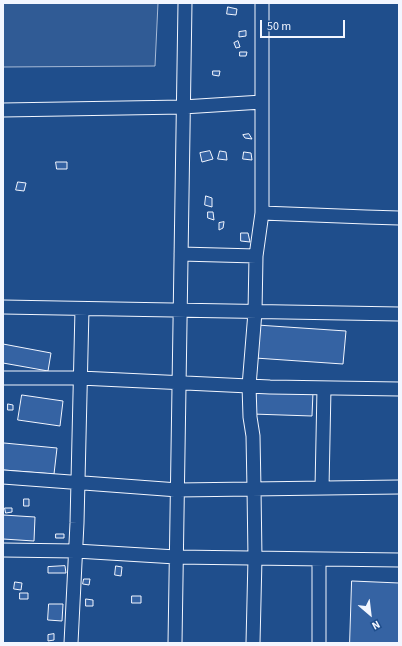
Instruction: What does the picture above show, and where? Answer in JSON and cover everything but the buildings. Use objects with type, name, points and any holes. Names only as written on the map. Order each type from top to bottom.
[{"type":"street","points":[[175,643],[185,3]]},
{"type":"street","points":[[253,643],[253,436],[248,386],[255,312],[256,256],[262,213],[262,3]]},
{"type":"street","points":[[3,110],[183,107],[262,102]]},
{"type":"street","points":[[262,213],[366,218],[399,218]]},
{"type":"street","points":[[181,254],[256,256]]},
{"type":"street","points":[[3,307],[399,314]]},
{"type":"street","points":[[71,643],[76,551],[82,309]]},
{"type":"street","points":[[3,378],[80,378],[248,386],[399,389]]},
{"type":"street","points":[[322,488],[324,388]]},
{"type":"street","points":[[3,477],[178,490],[399,487]]},
{"type":"street","points":[[3,550],[76,551],[176,557],[399,560]]},
{"type":"street","points":[[319,559],[319,643]]},
{"type":"shaded area","points":[[3,3],[158,3],[155,66],[3,67]]}]
